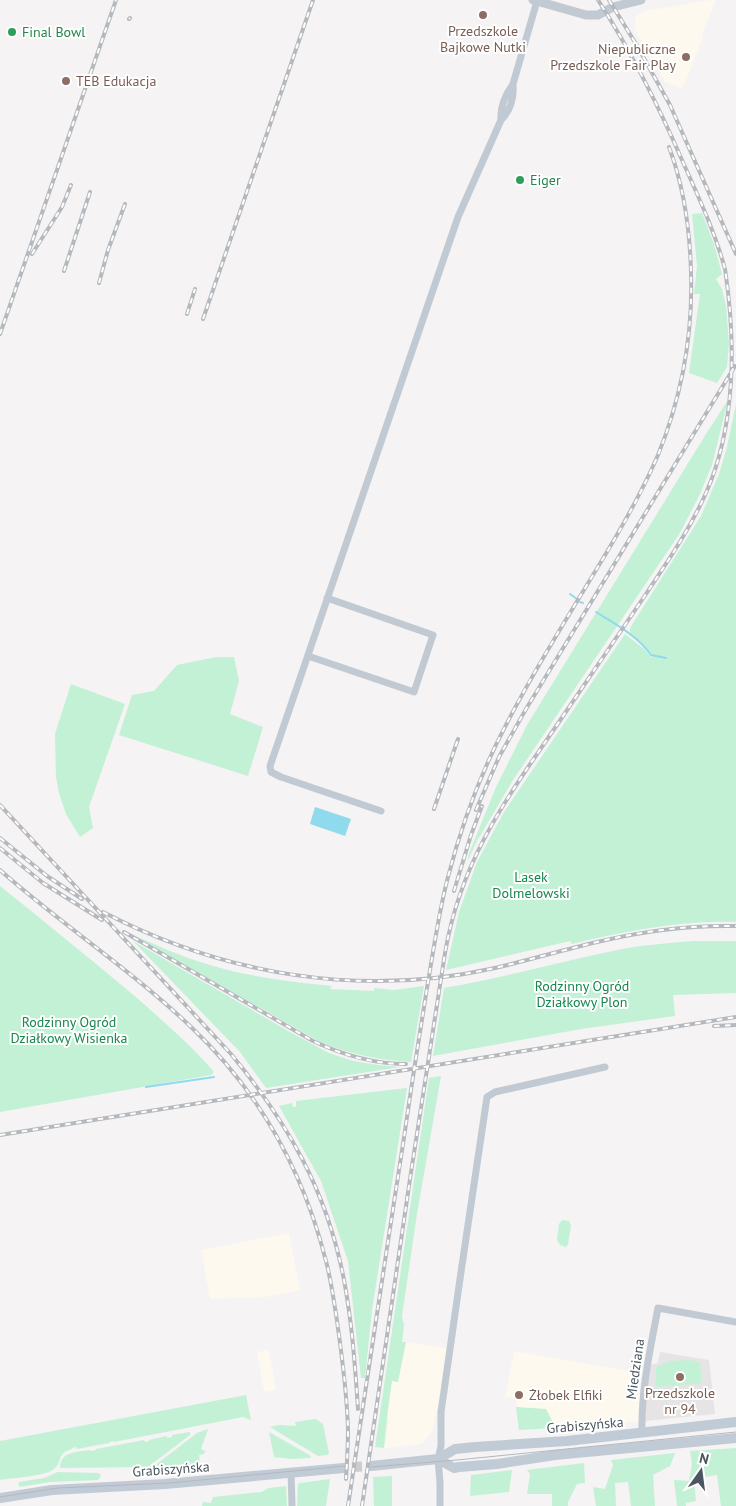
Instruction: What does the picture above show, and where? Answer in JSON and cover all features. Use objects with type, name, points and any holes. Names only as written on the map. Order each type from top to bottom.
[{"type":"main road","name":"Grabiszyńska","points":[[371,1466],[438,1459],[455,1449],[567,1441],[736,1422]]},
{"type":"main road","name":"Grabiszyńska","points":[[438,1459],[454,1468],[458,1468],[555,1455],[736,1438]]},
{"type":"main road","name":"Grabiszyńska","points":[[0,1498],[52,1490],[165,1484],[349,1468]]},
{"type":"street","points":[[382,811],[281,777],[271,772],[271,761],[458,217],[501,120],[500,112],[507,92],[513,84],[535,1],[594,16],[621,4],[642,0]]},
{"type":"street","points":[[308,656],[414,692],[424,665],[433,635],[327,598]]},
{"type":"street","points":[[440,1506],[438,1459],[441,1446],[442,1401],[488,1097],[495,1092],[605,1067]]},
{"type":"street","name":"Miedziana","points":[[642,1433],[642,1400],[646,1367],[658,1308],[736,1322]]},
{"type":"street","points":[[291,1472],[292,1506]]},
{"type":"shaded area","points":[[716,0],[685,83],[681,88],[665,82],[634,28],[636,16],[645,11]]},
{"type":"shaded area","points":[[289,1233],[300,1290],[266,1297],[210,1299],[201,1250]]},
{"type":"shaded area","points":[[397,1341],[447,1348],[440,1397],[432,1432],[422,1444],[384,1448],[389,1419],[387,1419],[386,1408]]},
{"type":"shaded area","points":[[269,1350],[276,1390],[264,1392],[257,1352]]},
{"type":"shaded area","points":[[514,1351],[639,1373],[639,1421],[557,1430],[546,1409],[516,1407],[517,1398],[505,1397]]},
{"type":"shaded area","name":"Przedszkole nr 94","points":[[660,1352],[709,1360],[715,1414],[645,1421],[649,1365],[658,1363]]},
{"type":"green space","points":[[702,213],[714,244],[722,274],[716,279],[722,289],[726,306],[729,343],[727,367],[717,383],[689,373],[700,294],[694,294],[697,266],[692,214]]},
{"type":"green space","points":[[728,400],[712,465],[680,533],[513,780],[468,860],[496,787],[527,725]]},
{"type":"green space","name":"Lasek Dolmelowski","points":[[736,404],[736,922],[674,925],[633,931],[572,944],[570,941],[446,970],[459,912],[477,862],[504,812],[625,634],[652,658],[652,654],[630,633],[630,628],[701,516],[719,474]]},
{"type":"green space","points":[[216,657],[234,657],[239,681],[230,714],[263,727],[248,776],[119,735],[132,695],[154,691],[177,665]]},
{"type":"green space","points":[[71,684],[125,704],[89,807],[93,828],[80,837],[66,814],[56,777],[55,734]]},
{"type":"green space","name":"Rodzinny Ogród Działkowy Wisienka","points":[[0,886],[137,998],[187,1043],[214,1072],[211,1075],[0,1112]]},
{"type":"green space","points":[[127,932],[189,958],[255,976],[332,986],[330,989],[374,991],[374,988],[394,990],[424,986],[411,1062],[366,1056],[322,1043]]},
{"type":"green space","points":[[133,941],[329,1053],[353,1061],[400,1067],[266,1088],[240,1052]]},
{"type":"green space","name":"Rodzinny Ogród Działkowy Plon","points":[[694,941],[736,941],[736,993],[673,995],[675,1016],[581,1029],[433,1056],[444,988],[617,950],[645,945]]},
{"type":"green space","points":[[441,1076],[403,1309],[402,1342],[406,1342],[398,1382],[392,1381],[384,1448],[375,1447],[429,1078]]},
{"type":"green space","points":[[407,1088],[372,1310],[365,1378],[361,1378],[348,1261],[321,1181],[279,1106],[292,1103],[293,1107],[296,1107],[296,1101]]},
{"type":"green space","points":[[562,1220],[569,1221],[571,1226],[566,1247],[560,1245],[557,1240],[559,1224]]},
{"type":"green space","points":[[689,1360],[700,1362],[702,1383],[656,1387],[656,1367],[670,1361]]},
{"type":"green space","points":[[246,1395],[251,1420],[243,1417],[77,1449],[76,1447],[64,1453],[57,1466],[50,1471],[37,1475],[0,1480],[0,1441]]},
{"type":"green space","points":[[516,1407],[546,1409],[556,1428],[519,1430]]},
{"type":"green space","points":[[316,1419],[323,1424],[329,1453],[327,1455],[318,1456],[270,1427],[278,1425],[296,1426],[295,1422]]},
{"type":"green space","points":[[208,1429],[201,1449],[205,1451],[204,1454],[199,1455],[200,1463],[204,1463],[205,1466],[153,1467],[197,1433]]},
{"type":"green space","points":[[190,1432],[190,1435],[148,1467],[60,1468],[63,1458],[70,1453],[91,1451],[144,1440],[145,1442]]},
{"type":"green space","points":[[269,1432],[311,1456],[310,1458],[274,1457]]},
{"type":"green space","points":[[736,1448],[736,1506],[721,1506],[717,1475],[694,1479],[696,1501],[686,1503],[686,1506],[677,1506],[674,1480],[689,1481],[692,1464],[690,1451]]},
{"type":"green space","points":[[675,1453],[670,1466],[653,1475],[655,1506],[631,1506],[628,1482],[615,1483],[616,1506],[596,1506],[593,1487],[605,1489],[613,1465],[611,1460]]},
{"type":"green space","points":[[584,1463],[585,1483],[577,1484],[568,1502],[568,1506],[552,1506],[552,1494],[527,1494],[530,1474],[527,1470]]},
{"type":"green space","points":[[512,1470],[509,1492],[470,1496],[471,1475]]},
{"type":"green space","points":[[58,1472],[99,1473],[101,1476],[98,1480],[50,1482],[20,1487],[18,1484],[19,1482],[44,1478]]},
{"type":"green space","points":[[392,1476],[392,1506],[374,1506],[373,1477]]},
{"type":"green space","points":[[330,1479],[326,1506],[297,1506],[298,1484]]},
{"type":"green space","points":[[286,1486],[287,1506],[202,1506],[203,1502],[211,1503],[213,1497],[261,1492],[269,1488]]},
{"type":"water","points":[[315,807],[351,819],[345,836],[310,824]]},
{"type":"waterway","points":[[570,594],[577,599]]},
{"type":"waterway","points":[[596,612],[633,636],[651,655],[666,658]]},
{"type":"waterway","points":[[146,1087],[214,1077]]},
{"type":"tunnel","points":[[352,1467],[371,1466]]},
{"type":"tram line","points":[[371,1467],[736,1432]]},
{"type":"tram line","points":[[0,1497],[58,1488],[170,1483],[345,1466]]},
{"type":"railway","points":[[0,334],[116,0]]},
{"type":"railway","points":[[203,319],[313,0]]},
{"type":"railway","points":[[362,1506],[445,953],[452,919],[462,888],[474,859],[504,804],[678,545],[693,519],[716,467],[728,411],[731,383],[731,325],[729,297],[721,255],[706,214],[663,119],[633,59],[598,0]]},
{"type":"railway","points":[[609,0],[670,105],[736,254]]},
{"type":"railway","points":[[348,1506],[428,982],[442,903],[453,857],[473,798],[498,741],[538,666],[611,546],[651,471],[666,433],[679,389],[688,343],[690,320],[690,257],[688,225],[682,193],[669,147]]},
{"type":"railway","points":[[32,254],[62,207],[71,185]]},
{"type":"railway","points":[[64,271],[90,192]]},
{"type":"railway","points":[[99,283],[108,250],[125,204]]},
{"type":"railway","points":[[187,314],[195,289]]},
{"type":"railway","points":[[476,810],[499,757],[526,709],[735,366]]},
{"type":"railway","points":[[434,809],[458,739]]},
{"type":"railway","points":[[0,805],[231,1054],[252,1080],[287,1132],[316,1188],[337,1248],[349,1312],[358,1409]]},
{"type":"railway","points":[[454,891],[482,806]]},
{"type":"railway","points":[[0,838],[47,876],[82,899]]},
{"type":"railway","points":[[0,848],[43,883],[102,920]]},
{"type":"railway","points":[[0,870],[144,985],[190,1026],[237,1077],[275,1133],[305,1195],[326,1261],[335,1306],[347,1402],[346,1479]]},
{"type":"railway","points":[[103,912],[149,934],[196,952],[294,975],[344,980],[394,981],[445,977],[495,968],[614,938],[683,928],[736,926]]},
{"type":"railway","points":[[124,932],[313,1041],[358,1058],[393,1064],[406,1064]]},
{"type":"railway","points":[[0,1135],[736,1017]]},
{"type":"railway","points":[[714,1026],[736,1025]]},
{"type":"place","name":"Przedszkole Bajkowe Nutki","points":[[483,15]]},
{"type":"place","name":"Final Bowl","points":[[12,32]]},
{"type":"place","name":"Niepubliczne Przedszkole Fair Play","points":[[686,57]]},
{"type":"place","name":"TEB Edukacja","points":[[66,81]]},
{"type":"place","name":"Eiger","points":[[520,180]]},
{"type":"place","name":"Przedszkole nr 94","points":[[680,1377]]},
{"type":"place","name":"Żłobek Elfiki","points":[[519,1395]]}]
